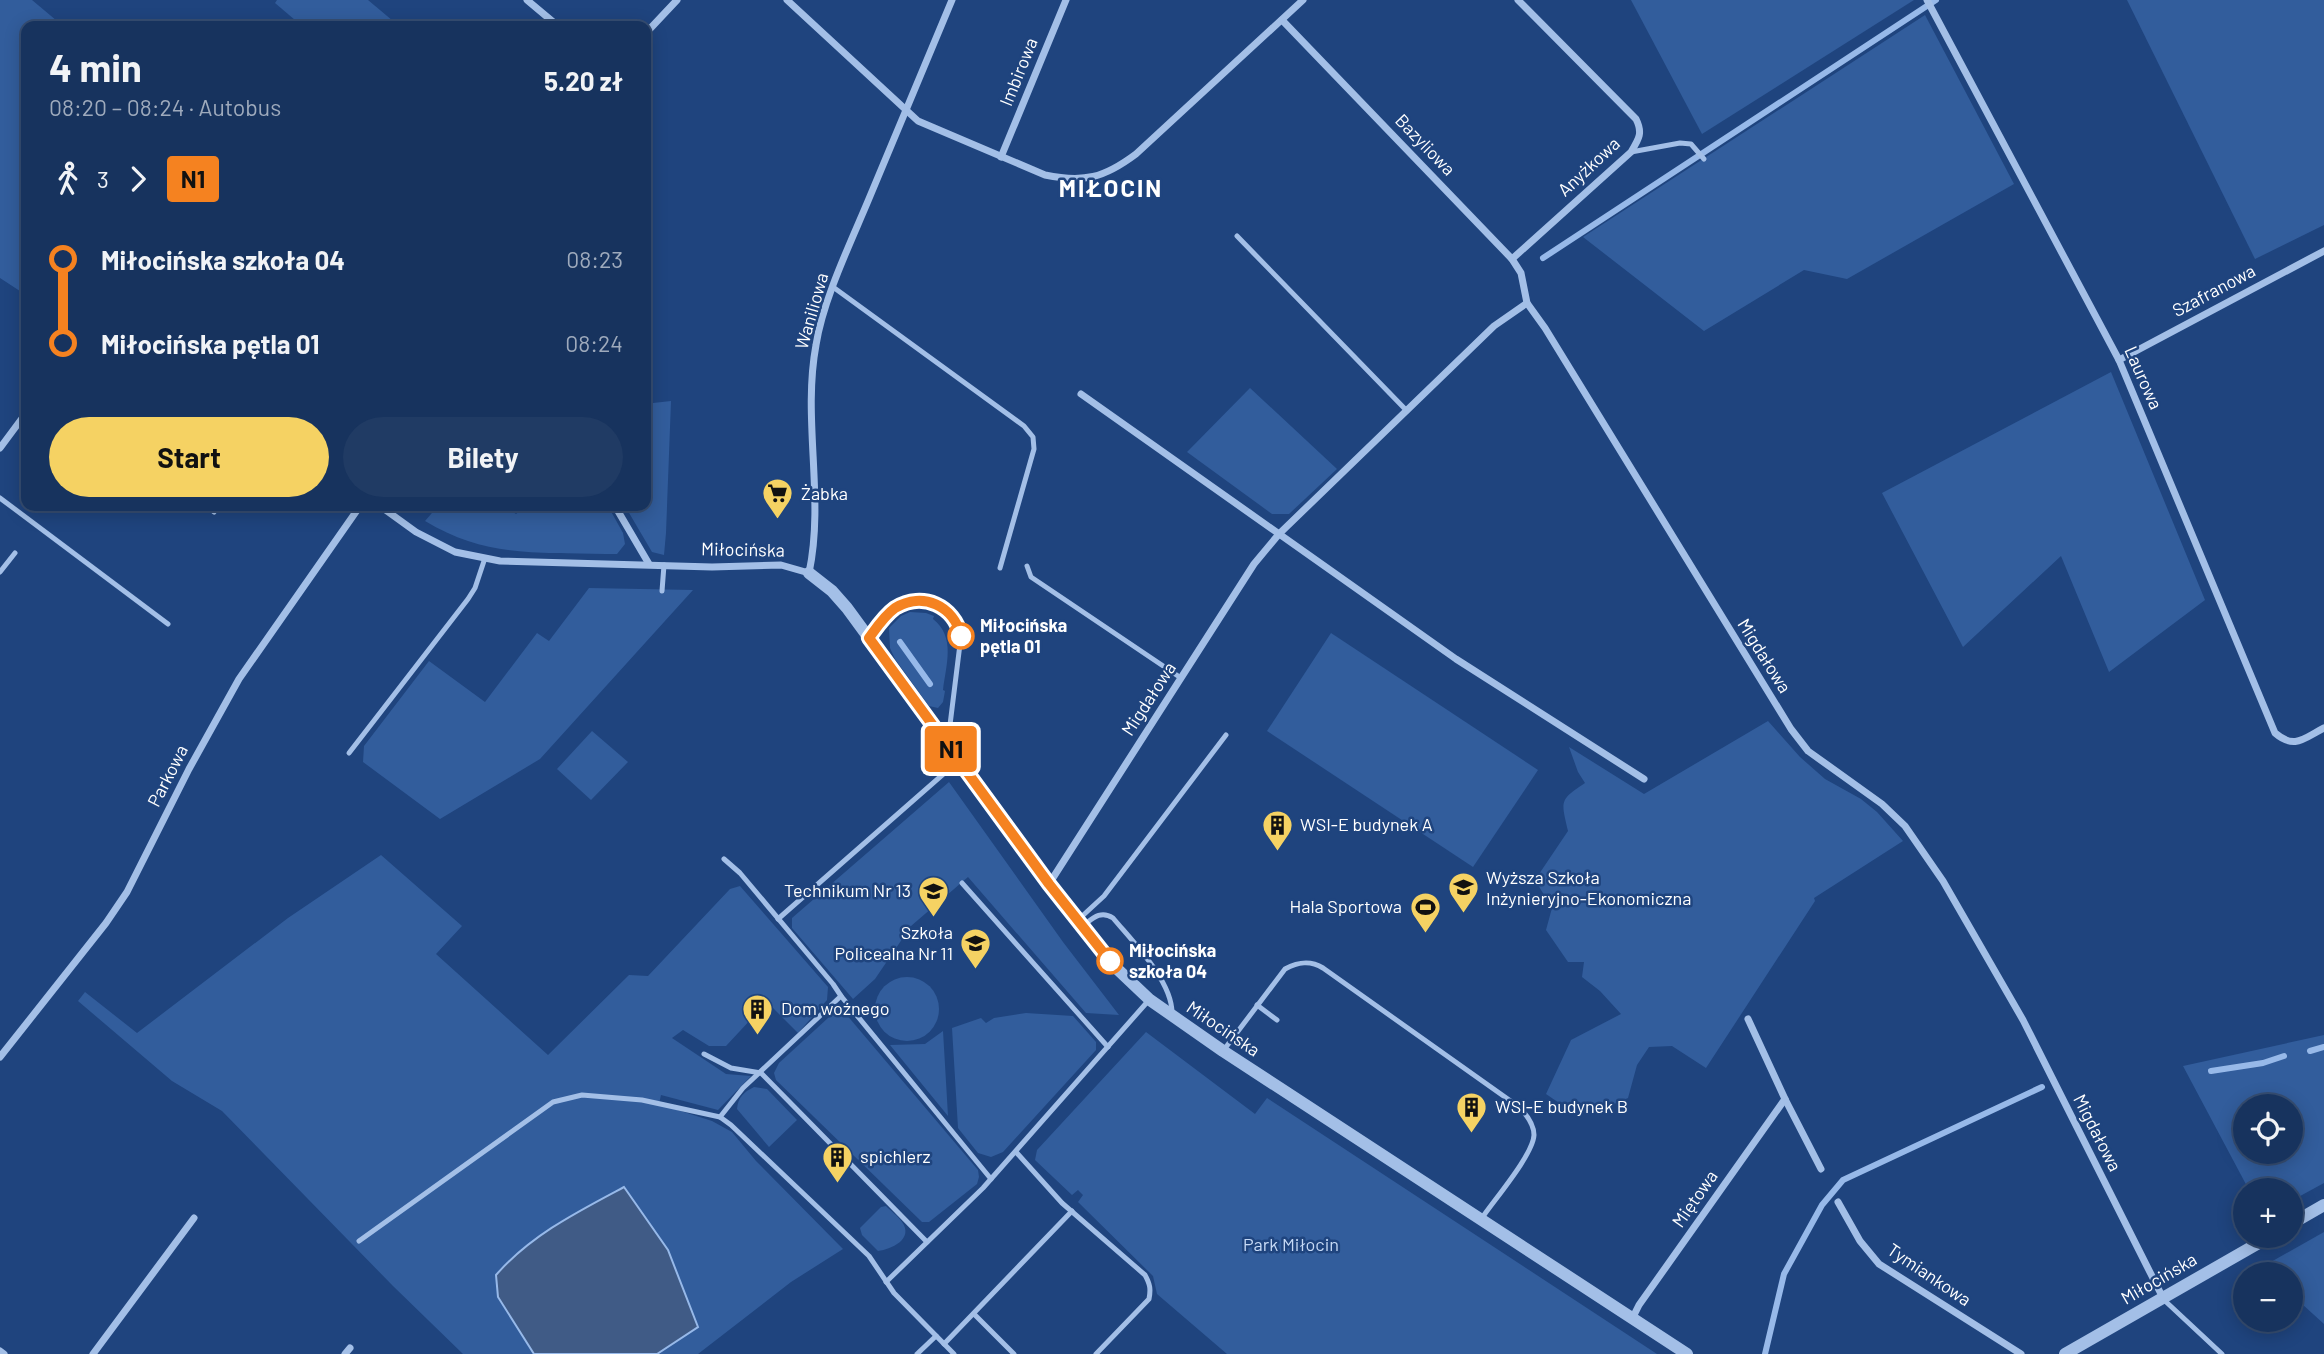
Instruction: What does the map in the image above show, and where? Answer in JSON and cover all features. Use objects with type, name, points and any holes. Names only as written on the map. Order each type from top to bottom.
[{"type":"street","points":[[527,0],[552,21]]},
{"type":"street","points":[[651,28],[677,0]]},
{"type":"street","points":[[787,0],[918,121],[1045,175],[1065,179],[1086,179],[1118,167],[1136,154],[1303,0]]},
{"type":"street","name":"Waniliowa","points":[[809,573],[813,553],[813,373],[816,344],[834,287],[952,0]]},
{"type":"street","name":"Imbirowa","points":[[1001,157],[1066,0]]},
{"type":"street","name":"Anyżkowa","points":[[1512,259],[1630,152],[1639,139],[1641,130],[1636,119],[1518,0]]},
{"type":"street","name":"Laurowa","points":[[1927,0],[2119,360],[2275,733],[2288,742],[2295,743],[2324,728]]},
{"type":"street","name":"Bazyliowa","points":[[1282,20],[1512,259],[1521,273],[1527,303]]},
{"type":"street","name":"Szafranowa","points":[[2119,360],[2324,251]]},
{"type":"street","name":"Migdałowa","points":[[1049,884],[1254,564],[1279,534],[1493,326],[1527,303],[1545,328],[1791,729],[1808,751],[1882,804],[1905,827],[1943,881],[2023,1020],[2163,1298]]},
{"type":"street","points":[[1080,394],[1456,659],[1644,779]]},
{"type":"street","points":[[0,448],[21,420]]},
{"type":"street","name":"Parkowa","points":[[0,1057],[106,923],[127,892],[189,769],[239,679],[357,511]]},
{"type":"street","name":"Miłocińska","points":[[387,511],[416,532],[455,552],[500,561],[780,565],[809,573],[832,591],[869,638],[1079,924],[1112,964],[1150,1000],[1223,1051],[1687,1354]]},
{"type":"street","points":[[618,511],[649,564]]},
{"type":"street","points":[[1748,1019],[1821,1169]]},
{"type":"street","name":"Miętowa","points":[[1632,1319],[1639,1305],[1785,1099]]},
{"type":"street","name":"Tymiankowa","points":[[1838,1202],[1860,1241],[1879,1264],[2021,1354]]},
{"type":"street","points":[[2303,1217],[2324,1205]]},
{"type":"street","points":[[93,1354],[194,1218]]},
{"type":"street","name":"Miłocińska","points":[[2065,1354],[2250,1248]]},
{"type":"lane","points":[[1630,152],[1680,143],[1691,144],[1704,159]]},
{"type":"lane","points":[[1237,236],[1407,411]]},
{"type":"lane","points":[[834,287],[1024,426],[1033,437],[1034,449],[1000,568]]},
{"type":"lane","points":[[0,498],[168,624]]},
{"type":"lane","points":[[0,572],[15,553]]},
{"type":"lane","points":[[349,753],[468,599],[475,588],[485,558]]},
{"type":"lane","points":[[662,591],[664,565]]},
{"type":"lane","points":[[1027,566],[1031,577],[1181,678]]},
{"type":"lane","points":[[869,638],[881,620],[905,603],[920,601],[935,604],[949,611],[958,623],[961,636],[948,744]]},
{"type":"lane","points":[[1079,924],[1104,896],[1226,735]]},
{"type":"lane","points":[[778,919],[960,760]]},
{"type":"lane","points":[[724,859],[740,873],[833,984],[991,1179]]},
{"type":"lane","points":[[962,883],[1108,1046]]},
{"type":"lane","points":[[1079,924],[1101,914],[1113,918],[1166,987],[1172,1001],[1172,1016]]},
{"type":"lane","points":[[1223,1051],[1285,969],[1301,963],[1319,965],[1522,1110],[1533,1130],[1528,1153],[1481,1220]]},
{"type":"lane","points":[[720,1118],[743,1088],[841,996]]},
{"type":"lane","points":[[886,1282],[991,1179],[1150,1000]]},
{"type":"lane","points":[[1257,1004],[1277,1020]]},
{"type":"lane","points":[[704,1054],[731,1068],[761,1073],[927,1242]]},
{"type":"lane","points":[[359,1241],[553,1102],[582,1095],[642,1100],[720,1118],[869,1256],[886,1282],[954,1354]]},
{"type":"lane","points":[[1016,1152],[1072,1211],[1145,1275],[1151,1290],[1149,1298],[1096,1354]]},
{"type":"lane","points":[[944,1344],[1072,1211]]},
{"type":"lane","points":[[2163,1298],[2222,1354]]},
{"type":"lane","points":[[974,1314],[1014,1354]]},
{"type":"lane","points":[[917,1354],[936,1336]]},
{"type":"green space","points":[[0,0],[32,0],[57,21],[21,21],[21,292],[0,278]]},
{"type":"green space","points":[[277,0],[368,0],[393,21],[296,21],[275,3]]},
{"type":"green space","points":[[1631,0],[1914,0],[1702,134]]},
{"type":"green space","points":[[2127,0],[2324,0],[2324,225],[2255,259]]},
{"type":"green space","points":[[1925,15],[2014,184],[1847,279],[1804,270],[1704,331],[1583,237]]},
{"type":"green space","points":[[2111,372],[2205,600],[2109,672],[2061,556],[1963,647],[1882,493]]},
{"type":"green space","points":[[1250,388],[1337,469],[1289,514],[1272,514],[1187,452]]},
{"type":"green space","points":[[671,401],[664,555],[652,552],[628,511],[651,511],[653,403]]},
{"type":"green space","points":[[434,511],[512,511],[516,514],[520,511],[611,511],[623,533],[625,544],[617,554],[513,551],[469,541],[425,521]]},
{"type":"green space","points":[[589,588],[693,590],[540,759],[440,819],[363,762],[364,746],[429,661],[485,702],[537,633],[549,641]]},
{"type":"green space","points":[[910,612],[934,616],[933,619],[945,634],[948,652],[945,691],[943,702],[938,708],[929,706],[890,648],[889,628],[901,616]]},
{"type":"green space","points":[[1331,633],[1538,770],[1473,867],[1267,731]]},
{"type":"green space","points":[[1768,721],[1800,757],[1825,779],[1861,799],[1877,812],[1903,841],[1814,898],[1815,901],[1706,1068],[1672,1046],[1649,1047],[1637,1065],[1628,1098],[1586,1112],[1578,1112],[1559,1103],[1546,1094],[1571,1040],[1621,1014],[1600,991],[1582,977],[1584,962],[1568,962],[1546,930],[1552,908],[1535,880],[1568,831],[1563,807],[1566,798],[1585,783],[1569,747],[1644,794]]},
{"type":"green space","points":[[592,731],[628,762],[591,800],[557,769]]},
{"type":"green space","points":[[949,782],[1063,942],[1119,1015],[1086,1013],[968,877],[911,926],[875,979],[853,999],[792,928],[792,918]]},
{"type":"green space","points":[[381,855],[462,926],[436,954],[548,1055],[629,975],[648,976],[730,889],[740,886],[828,987],[827,1000],[798,1033],[767,1002],[726,1046],[709,1046],[683,1030],[672,1038],[726,1074],[751,1076],[718,1110],[661,1095],[659,1104],[712,1121],[732,1132],[756,1161],[843,1249],[791,1282],[698,1354],[463,1354],[222,1111],[172,1081],[78,1001],[85,992],[137,1033],[288,918]]},
{"type":"green space","points":[[907,977],[919,979],[930,986],[937,997],[937,1021],[930,1032],[919,1039],[907,1041],[895,1039],[884,1032],[877,1021],[875,1009],[877,997],[884,986],[895,979]]},
{"type":"green space","points":[[840,1007],[978,1170],[977,1184],[929,1222],[922,1222],[776,1080],[774,1073],[779,1063]]},
{"type":"green space","points":[[1026,1013],[1073,1016],[1096,1042],[1096,1050],[1003,1152],[991,1157],[978,1153],[958,1128],[952,1028],[981,1018],[986,1023],[994,1018]]},
{"type":"green space","points":[[943,1031],[948,1116],[890,1045],[925,1044]]},
{"type":"green space","name":"Park Miłocin","points":[[1146,1032],[1255,1114],[1267,1098],[1657,1354],[1227,1354],[1157,1294],[1153,1276],[1078,1202],[1083,1195],[1078,1190],[1072,1195],[1035,1160],[1037,1150]]},
{"type":"green space","points":[[2324,1035],[2324,1183],[2303,1194],[2303,1178],[2243,1178],[2235,1164],[2303,1164],[2303,1094],[2233,1094],[2233,1160],[2183,1066]]},
{"type":"green space","points":[[754,1087],[767,1089],[797,1120],[769,1147],[737,1109],[742,1095]]},
{"type":"green space","points":[[886,1206],[902,1222],[905,1233],[900,1242],[878,1251],[862,1235],[860,1228],[881,1207]]},
{"type":"green space","points":[[2324,1232],[2324,1324],[2303,1305],[2303,1262],[2271,1262],[2296,1248],[2303,1248],[2303,1244]]},
{"type":"shaded area","points":[[624,1187],[668,1250],[698,1327],[657,1354],[534,1354],[498,1297],[496,1275],[539,1236]]},
{"type":"waterway","points":[[1543,258],[1936,0]]},
{"type":"waterway","points":[[900,642],[930,684]]},
{"type":"waterway","points":[[2310,1051],[2324,1047]]},
{"type":"waterway","points":[[2211,1071],[2263,1063],[2284,1056]]},
{"type":"waterway","points":[[1765,1354],[1784,1274],[1822,1205],[1843,1180],[2042,1087]]},
{"type":"bus line","name":"N1","points":[[961,636],[958,623],[949,611],[920,601],[905,603],[893,610],[881,620],[869,638],[1081,927],[1110,961]]},
{"type":"place","name":"Żabka","points":[[778,521]]},
{"type":"place","name":"Miłocińska pętla 01","points":[[961,636]]},
{"type":"place","name":"WSI-E budynek A","points":[[1277,852]]},
{"type":"place","name":"Wyższa Szkoła Inżynieryjno-Ekonomiczna","points":[[1463,915]]},
{"type":"place","name":"Technikum Nr 13","points":[[934,918]]},
{"type":"place","name":"Hala Sportowa","points":[[1425,934]]},
{"type":"place","name":"Miłocińska szkoła 04","points":[[1110,961]]},
{"type":"place","name":"Szkoła Policealna Nr 11","points":[[976,970]]},
{"type":"place","name":"Dom woźnego","points":[[758,1036]]},
{"type":"place","name":"WSI-E budynek B","points":[[1472,1134]]},
{"type":"place","name":"spichlerz","points":[[837,1184]]},
{"type":"district","name":"MIŁOCIN","points":[[1111,189]]}]
